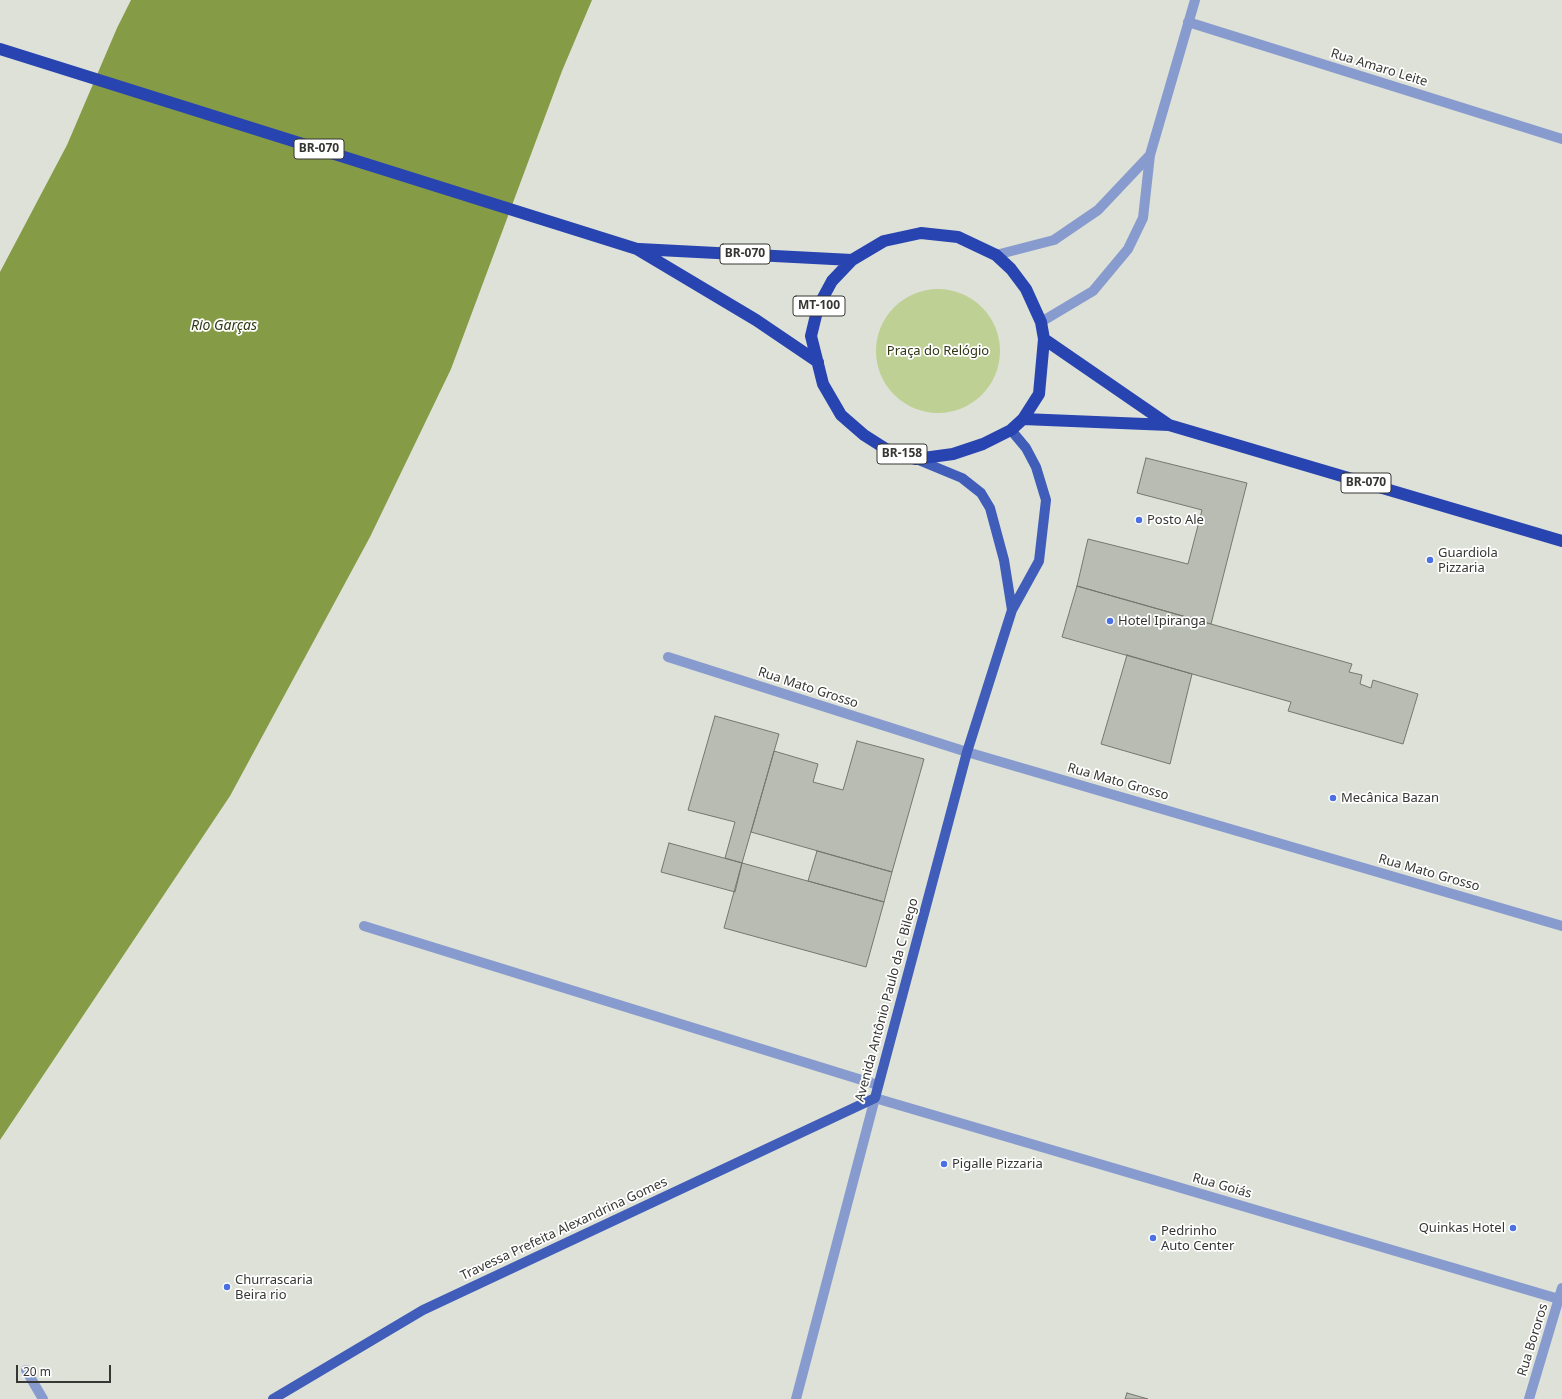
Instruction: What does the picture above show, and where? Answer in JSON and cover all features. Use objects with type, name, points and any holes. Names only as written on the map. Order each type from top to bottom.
[{"type":"highway","name":"BR-070","points":[[0,49],[637,248],[756,320],[818,362]]},
{"type":"highway","points":[[852,260],[884,241],[921,233],[958,237],[996,255],[1011,269],[1026,289],[1041,322],[1044,339],[1039,394],[1023,419]]},
{"type":"highway","name":"BR-070","points":[[637,248],[852,260]]},
{"type":"highway","name":"MT-100","points":[[818,362],[811,336],[818,308],[832,281],[852,260]]},
{"type":"highway","points":[[1044,339],[1169,425]]},
{"type":"highway","name":"BR-158","points":[[818,362],[823,384],[841,415],[864,436],[886,449],[916,458],[952,454],[983,444],[1011,430],[1023,419]]},
{"type":"highway","points":[[1023,419],[1169,425]]},
{"type":"highway","name":"BR-070","points":[[1169,425],[1562,541]]},
{"type":"main road","name":"Avenida Antônio Paulo da C Bilego","points":[[875,1098],[967,752],[1012,610],[1039,561],[1046,500],[1026,448],[1011,430]]},
{"type":"main road","points":[[916,458],[962,478],[981,493],[990,508],[1004,560],[1012,610]]},
{"type":"main road","name":"Travessa Prefeita Alexandrina Gomes","points":[[273,1399],[423,1310],[875,1098]]},
{"type":"street","points":[[1041,322],[1093,290],[1128,249],[1143,218],[1150,155],[1195,0]]},
{"type":"street","name":"Rua Amaro Leite","points":[[1188,22],[1562,138]]},
{"type":"street","points":[[996,255],[1054,240],[1098,210],[1150,155]]},
{"type":"street","name":"Rua Mato Grosso","points":[[668,657],[967,752],[1562,926]]},
{"type":"street","points":[[364,926],[878,1084]]},
{"type":"street","name":"Rua Goiás","points":[[875,1098],[1560,1299]]},
{"type":"street","name":"Avenida Antônio Paulo da C Bilego","points":[[796,1399],[875,1098]]},
{"type":"street","name":"Rua Bororos","points":[[1529,1399],[1560,1299],[1562,1288]]},
{"type":"street","points":[[26,1370],[43,1399]]},
{"type":"green space","name":"Praça do Relógio","points":[[938,289],[950,290],[962,294],[982,307],[995,327],[999,339],[999,363],[995,375],[982,395],[962,408],[950,412],[938,413],[926,412],[914,408],[894,395],[881,375],[877,363],[876,351],[877,339],[881,327],[894,307],[914,294],[926,290]]},
{"type":"water","name":"Rio Garças","points":[[131,0],[592,0],[562,71],[451,369],[370,537],[230,796],[0,1140],[0,272],[67,145],[117,28]]},
{"type":"building","points":[[1146,458],[1247,483],[1211,624],[1077,586],[1088,539],[1188,564],[1202,510],[1137,493]]},
{"type":"building","points":[[1077,586],[1352,664],[1349,672],[1362,675],[1360,684],[1371,688],[1373,680],[1418,694],[1403,744],[1288,711],[1291,702],[1062,637]]},
{"type":"building","points":[[1127,655],[1192,674],[1170,764],[1101,744]]},
{"type":"building","points":[[715,716],[779,734],[742,863],[725,858],[735,822],[688,810]]},
{"type":"building","points":[[857,741],[924,759],[892,872],[751,832],[774,751],[818,764],[813,782],[843,790]]},
{"type":"building","points":[[669,843],[742,863],[735,892],[661,872]]},
{"type":"building","points":[[817,851],[892,872],[884,902],[808,881]]},
{"type":"building","points":[[742,863],[884,902],[866,967],[724,928]]},
{"type":"building","points":[[1127,1393],[1148,1399],[1125,1399]]},
{"type":"place","name":"Posto Ale","points":[[1139,520]]},
{"type":"place","name":"Guardiola Pizzaria","points":[[1430,560]]},
{"type":"place","name":"Hotel Ipiranga","points":[[1110,621]]},
{"type":"place","name":"Mecânica Bazan","points":[[1333,798]]},
{"type":"place","name":"Pigalle Pizzaria","points":[[944,1164]]},
{"type":"place","name":"Quinkas Hotel","points":[[1513,1228]]},
{"type":"place","name":"Pedrinho Auto Center","points":[[1153,1238]]},
{"type":"place","name":"Churrascaria Beira rio","points":[[227,1287]]}]
